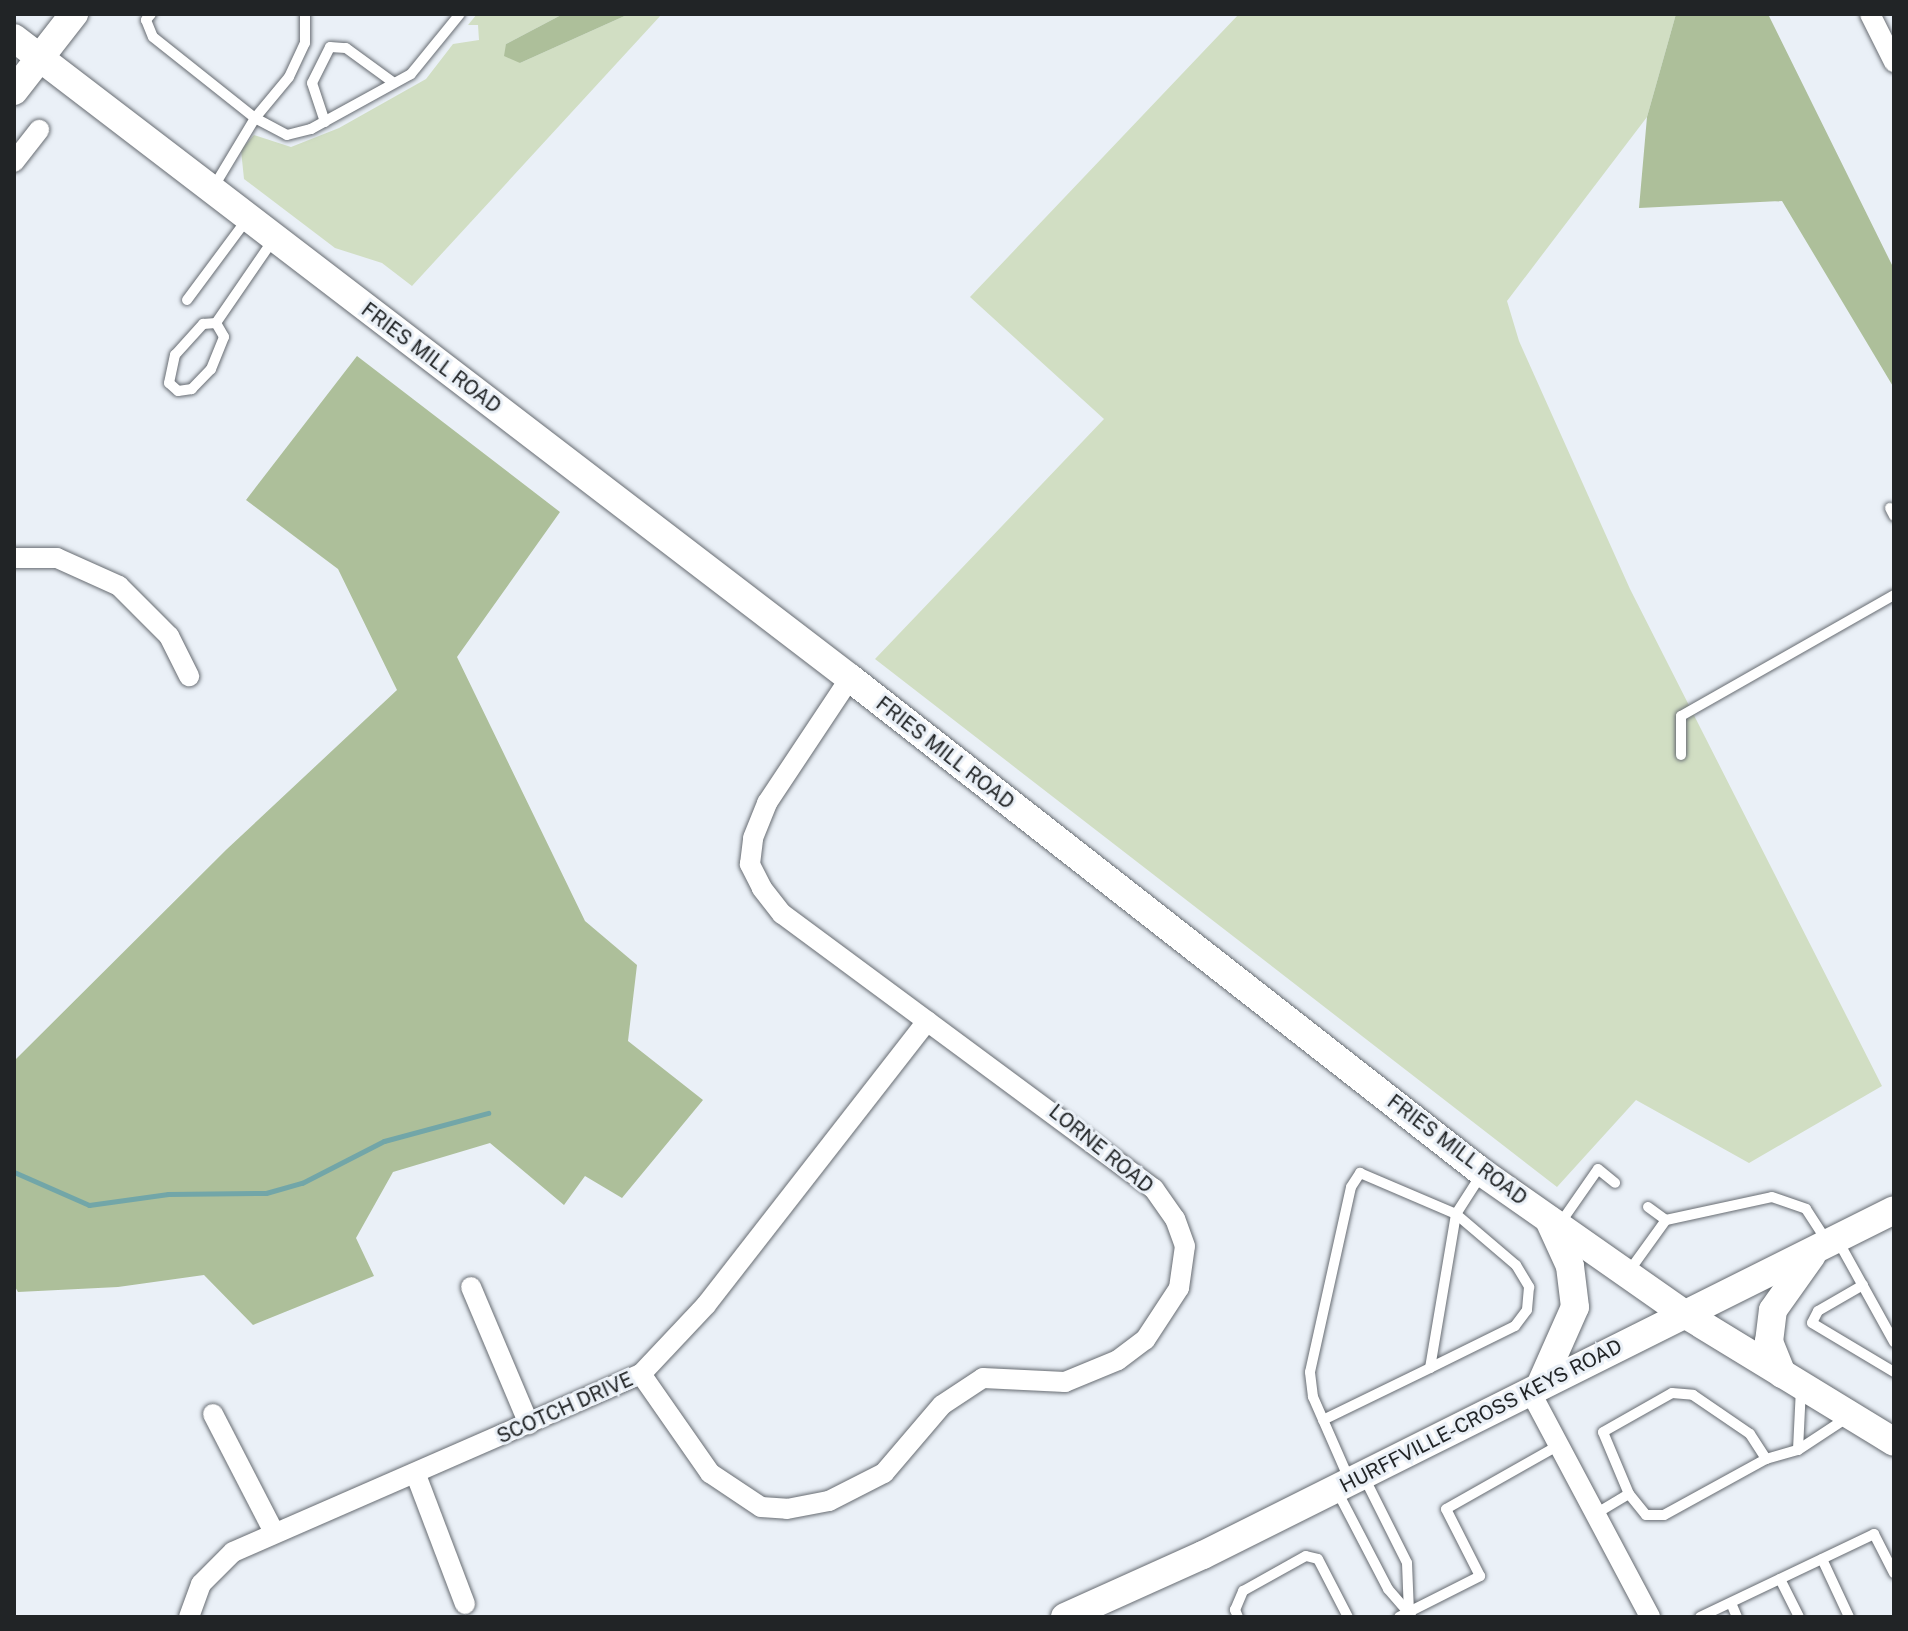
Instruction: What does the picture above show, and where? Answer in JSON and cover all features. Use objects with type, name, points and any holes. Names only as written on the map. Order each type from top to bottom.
[{"type":"main road","points":[[14,91],[74,14]]},
{"type":"main road","name":"FRIES MILL ROAD","points":[[14,38],[850,678],[1483,1173],[1683,1313],[1850,1416],[1890,1445]]},
{"type":"main road","name":"HURFFVILLE-CROSS KEYS ROAD","points":[[1065,1617],[1349,1482],[1894,1210]]},
{"type":"main road","points":[[1535,1389],[1568,1331],[1575,1307],[1570,1266],[1554,1222]]},
{"type":"main road","points":[[1792,1380],[1769,1342],[1773,1310],[1780,1293],[1828,1242]]},
{"type":"street","points":[[1870,14],[1894,62]]},
{"type":"street","points":[[14,162],[39,130]]},
{"type":"street","points":[[14,558],[57,558],[119,586],[169,636],[189,676]]},
{"type":"street","name":"LORNE ROAD","points":[[641,1374],[710,1473],[761,1507],[787,1509],[829,1501],[884,1473],[962,1388],[983,1378],[1065,1382],[1092,1374],[1145,1340],[1166,1315],[1179,1288],[1185,1246],[1175,1219],[1154,1189],[782,914],[750,864],[753,838],[767,803],[850,678]]},
{"type":"street","name":"SCOTCH DRIVE","points":[[189,1617],[195,1596],[213,1568],[274,1532],[416,1475],[641,1374],[706,1305],[927,1021]]},
{"type":"street","points":[[471,1287],[529,1424]]},
{"type":"street","points":[[1535,1389],[1559,1445],[1650,1617]]},
{"type":"street","points":[[213,1414],[274,1532]]},
{"type":"street","points":[[416,1475],[465,1604]]},
{"type":"lane","points":[[151,14],[146,20],[153,37],[255,118],[287,135],[325,122],[411,74],[460,14]]},
{"type":"lane","points":[[212,190],[255,118],[289,77],[305,43],[305,14]]},
{"type":"lane","points":[[325,122],[312,83],[330,47],[346,48],[394,83]]},
{"type":"lane","points":[[187,300],[248,218]]},
{"type":"lane","points":[[216,323],[274,238]]},
{"type":"lane","points":[[216,323],[224,337],[211,369],[192,389],[178,391],[169,383],[175,355],[203,324],[216,323]]},
{"type":"lane","points":[[1681,755],[1681,716],[1894,595]]},
{"type":"lane","points":[[1554,1222],[1598,1169],[1615,1183]]},
{"type":"lane","points":[[1323,1420],[1515,1326],[1527,1310],[1529,1287],[1516,1265],[1456,1214],[1360,1173],[1310,1372],[1323,1420],[1388,1589],[1407,1615]]},
{"type":"lane","points":[[1430,1368],[1456,1214],[1483,1173]]},
{"type":"lane","points":[[1627,1274],[1666,1220],[1772,1197],[1806,1209],[1863,1285],[1894,1342]]},
{"type":"lane","points":[[1648,1207],[1666,1220]]},
{"type":"lane","points":[[1863,1285],[1818,1311],[1812,1323],[1894,1372]]},
{"type":"lane","points":[[1792,1380],[1798,1450]]},
{"type":"lane","points":[[1766,1459],[1750,1434],[1693,1395],[1672,1393],[1603,1432],[1629,1494],[1646,1515],[1664,1515],[1766,1459],[1798,1450],[1830,1434],[1850,1416]]},
{"type":"lane","points":[[1407,1615],[1480,1576],[1446,1509],[1559,1445]]},
{"type":"lane","points":[[1349,1482],[1407,1563],[1407,1615]]},
{"type":"lane","points":[[1597,1513],[1629,1494]]},
{"type":"lane","points":[[1700,1617],[1874,1534],[1894,1573]]},
{"type":"lane","points":[[1238,1617],[1235,1610],[1243,1591],[1306,1556],[1318,1559],[1348,1617]]},
{"type":"lane","points":[[1822,1559],[1849,1617]]},
{"type":"lane","points":[[1780,1579],[1799,1617]]},
{"type":"lane","points":[[1731,1603],[1737,1617]]},
{"type":"green space","points":[[477,14],[563,14],[506,44],[520,63],[629,14],[662,14],[412,286],[382,263],[335,248],[244,179],[241,150],[254,135],[291,147],[339,128],[426,79],[453,44],[479,40],[478,25],[468,25]]},
{"type":"green space","points":[[563,14],[629,14],[520,63],[504,56],[506,44]]},
{"type":"green space","points":[[1239,14],[1676,14],[1647,117],[1507,301],[1519,341],[1630,589],[1882,1086],[1749,1163],[1636,1100],[1557,1187],[875,659],[1104,419],[970,297]]},
{"type":"green space","points":[[1676,14],[1768,14],[1894,269],[1894,388],[1782,201],[1639,208],[1647,117]]},
{"type":"green space","points":[[357,356],[560,512],[457,657],[585,921],[637,965],[628,1041],[703,1100],[622,1198],[585,1176],[564,1205],[490,1143],[393,1172],[356,1238],[374,1276],[253,1325],[204,1275],[118,1287],[18,1292],[14,1285],[14,1061],[227,849],[397,690],[338,569],[246,500]]},
{"type":"waterway","points":[[14,1172],[89,1205],[168,1194],[266,1193],[302,1183],[384,1141],[488,1113]]}]
